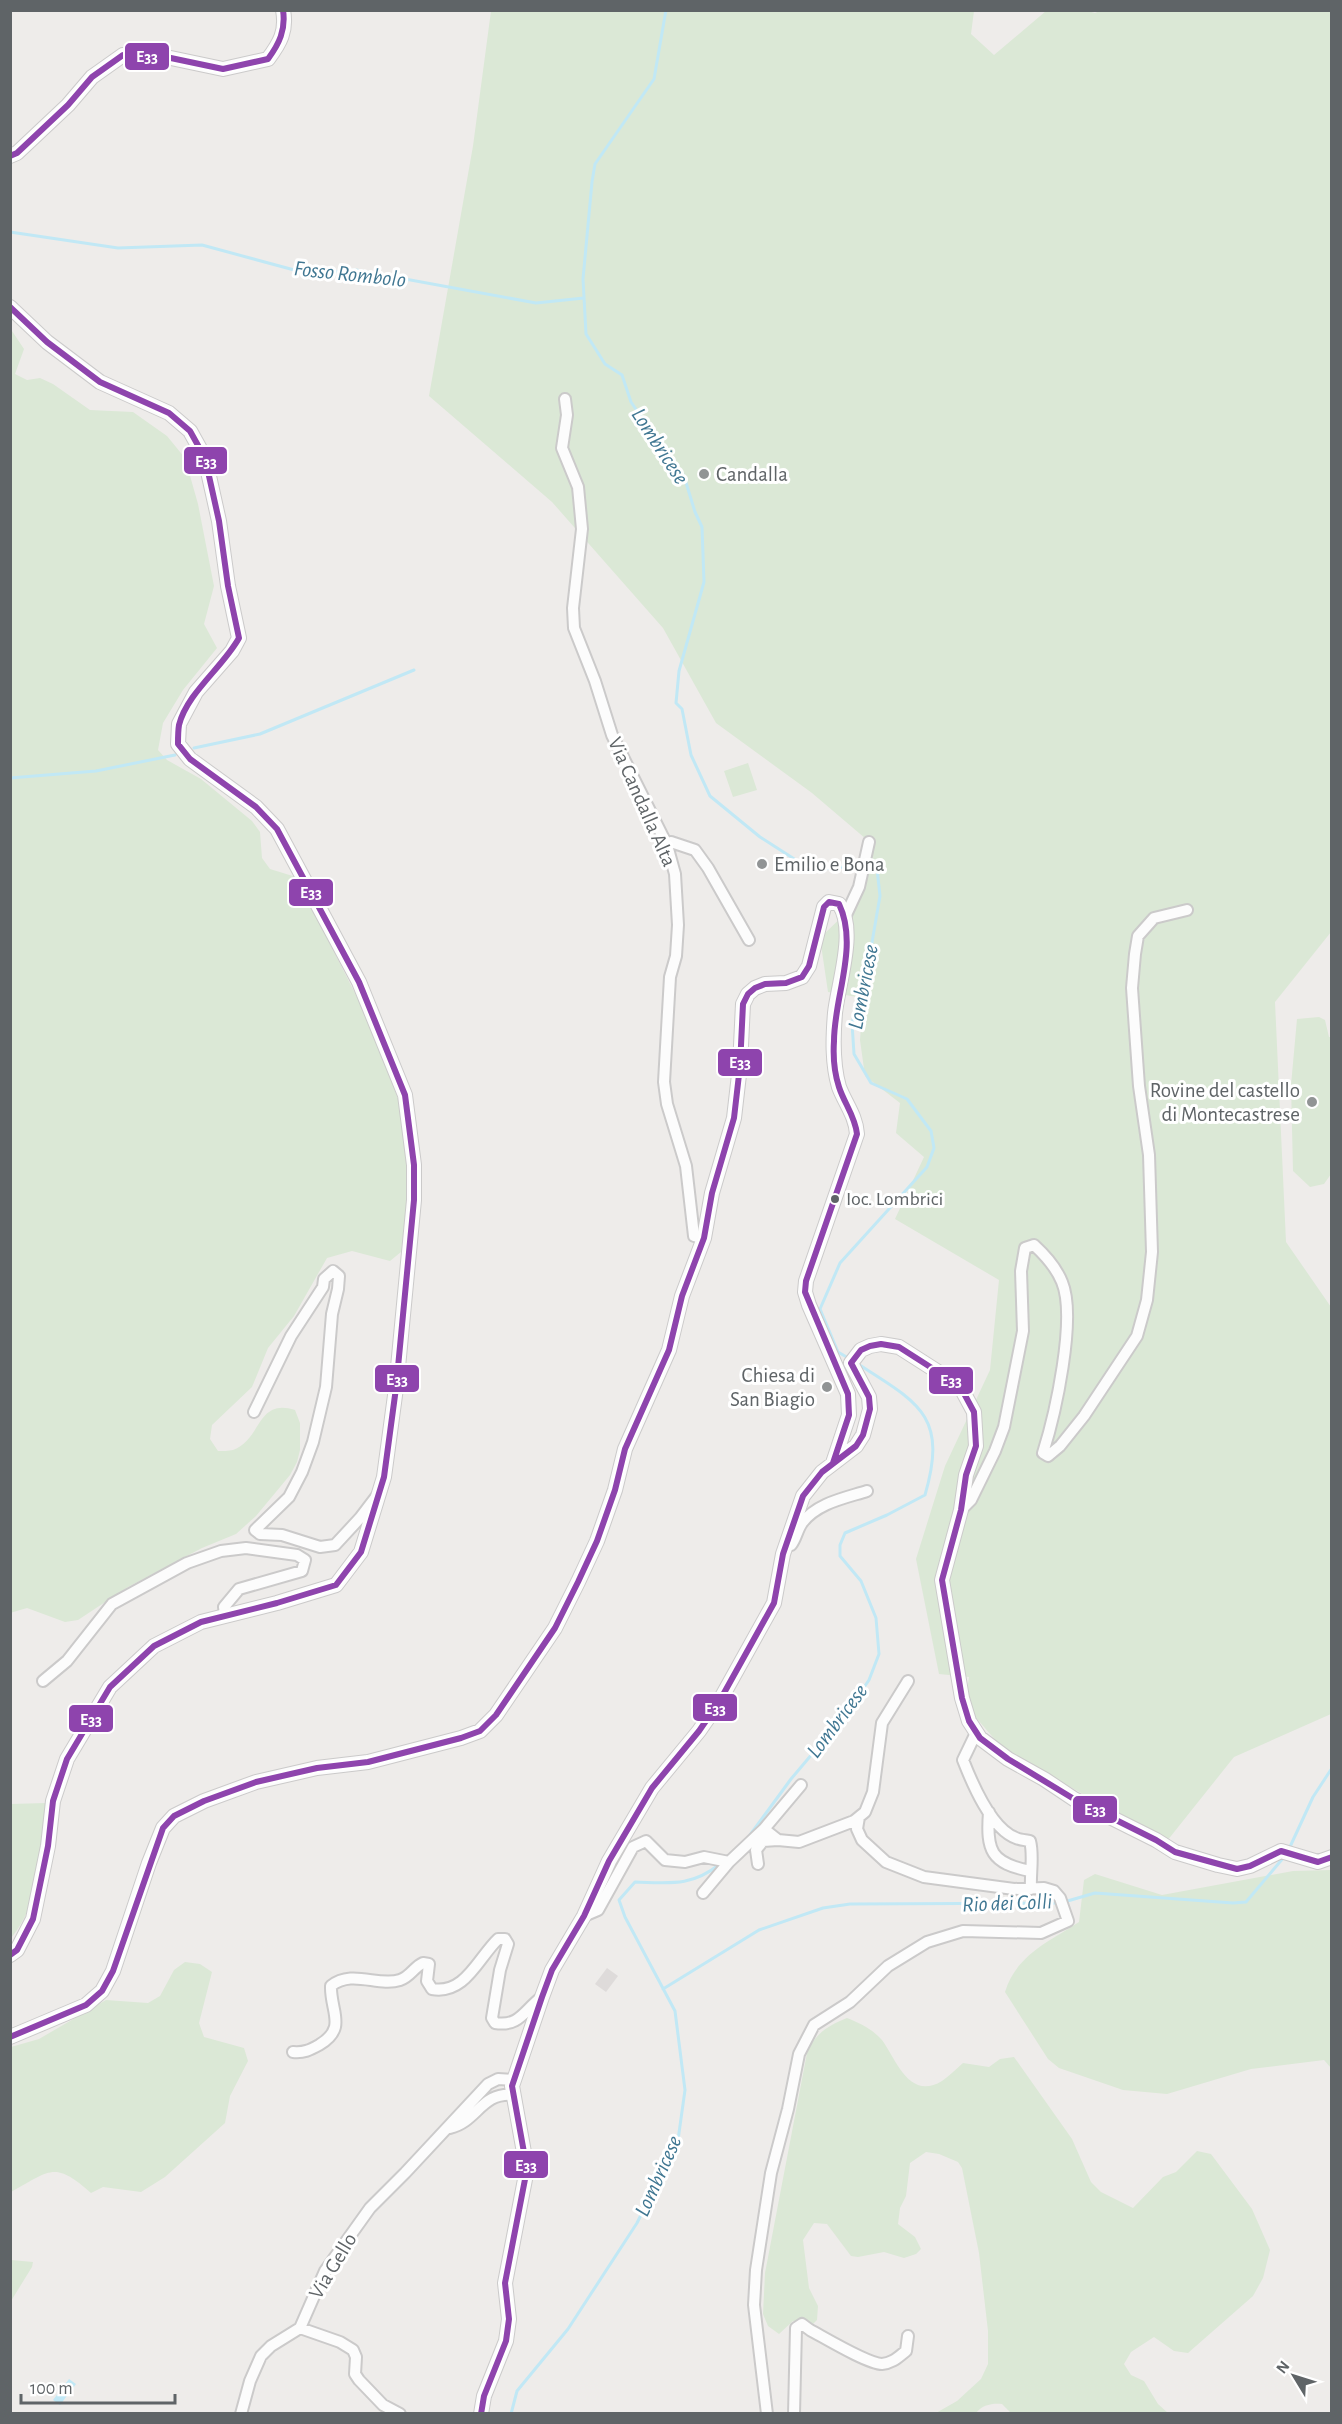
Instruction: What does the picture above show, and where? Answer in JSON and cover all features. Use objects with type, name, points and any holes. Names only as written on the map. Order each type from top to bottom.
[{"type":"street","points":[[10,156],[17,153],[68,105],[92,77],[123,55],[166,57],[223,69],[268,59],[282,42],[285,22],[283,10]]},
{"type":"street","points":[[10,308],[47,342],[100,382],[169,413],[190,431],[205,458],[219,521],[228,586],[239,638],[232,651],[196,692],[178,724],[178,744],[190,759],[256,807],[277,829],[359,982],[405,1095],[414,1165],[414,1200],[396,1388],[383,1487],[361,1552],[336,1585],[201,1622],[154,1646],[110,1687],[67,1759],[53,1802],[48,1846],[33,1919],[17,1950],[10,1955]]},
{"type":"street","name":"Via Candalla Alta","points":[[565,399],[567,415],[562,448],[578,487],[582,529],[573,608],[574,628],[595,681],[612,735],[667,845],[675,874],[678,926],[676,956],[670,977],[664,1082],[667,1104],[686,1166],[694,1236],[704,1238]]},
{"type":"street","points":[[667,845],[671,842],[695,850],[708,868],[749,940]]},
{"type":"street","points":[[833,1463],[850,1407],[848,1394],[805,1292],[806,1281],[819,1241],[857,1134],[854,1118],[839,1086],[834,1059],[835,1013],[845,956],[846,917],[859,887],[869,842]]},
{"type":"street","points":[[10,2037],[86,2005],[102,1991],[113,1971],[149,1863],[164,1828],[174,1816],[204,1801],[256,1782],[317,1768],[368,1762],[461,1738],[480,1731],[496,1715],[555,1628],[597,1541],[615,1490],[625,1449],[669,1350],[682,1296],[704,1238],[712,1193],[734,1119],[740,1066],[743,1004],[748,994],[755,988],[765,984],[786,983],[802,977],[809,966],[824,906],[829,902],[839,904],[846,917]]},
{"type":"street","points":[[961,1510],[971,1500],[1004,1427],[1023,1331],[1021,1271],[1025,1248],[1034,1245],[1049,1260],[1063,1283],[1067,1308],[1065,1356],[1043,1453],[1048,1456],[1060,1446],[1084,1416],[1137,1336],[1147,1300],[1152,1252],[1149,1155],[1139,1086],[1132,988],[1135,954],[1138,936],[1154,918],[1187,910]]},
{"type":"street","points":[[254,1412],[291,1336],[323,1287],[324,1279],[333,1271],[339,1276],[338,1290],[332,1314],[326,1387],[313,1442],[302,1472],[289,1497],[255,1530],[260,1534],[282,1535],[320,1547],[335,1545],[360,1518],[383,1487]]},
{"type":"street","points":[[481,2414],[484,2396],[506,2341],[509,2319],[505,2283],[526,2169],[513,2088],[542,1997],[552,1970],[584,1916],[609,1861],[652,1788],[699,1731],[719,1702],[774,1603],[783,1554],[803,1496],[822,1473],[856,1446],[867,1424],[869,1397],[851,1363],[861,1350],[881,1344],[898,1347],[960,1386],[974,1412],[975,1446],[966,1475],[961,1510],[942,1580],[962,1698],[969,1721],[976,1733],[1008,1759],[1074,1799],[1175,1852],[1237,1869],[1250,1866],[1281,1851],[1325,1860]]},
{"type":"street","points":[[783,1554],[793,1543],[802,1523],[816,1511],[832,1501],[867,1491]]},
{"type":"street","points":[[44,1682],[67,1661],[112,1604],[187,1563],[222,1551],[246,1548],[297,1555],[305,1560],[302,1571],[239,1588],[224,1607],[225,1615]]},
{"type":"street","points":[[758,1864],[756,1850],[764,1841],[799,1842],[827,1833],[865,1812],[873,1792],[882,1723],[908,1681]]},
{"type":"street","points":[[976,1733],[963,1760],[989,1812],[1004,1830],[1015,1838],[1030,1841],[1033,1850],[1030,1871],[1031,1889]]},
{"type":"street","points":[[703,1893],[729,1862],[764,1829],[801,1785]]},
{"type":"street","points":[[989,1812],[989,1843],[996,1858],[1010,1866],[1030,1871]]},
{"type":"street","points":[[767,2414],[753,2305],[756,2270],[771,2173],[788,2109],[799,2054],[814,2025],[850,2002],[888,1966],[927,1942],[963,1931],[1041,1933],[1068,1921],[1060,1898],[1054,1891],[1044,1888],[1014,1890],[924,1877],[886,1862],[862,1840],[858,1829],[859,1817]]},
{"type":"street","points":[[764,1829],[778,1840]]},
{"type":"street","points":[[584,1916],[598,1910],[633,1848],[646,1841],[665,1860],[685,1862],[705,1857],[729,1862]]},
{"type":"street","points":[[293,2052],[306,2052],[312,2049],[327,2040],[335,2029],[336,2021],[330,1992],[331,1986],[336,1981],[348,1978],[400,1981],[423,1963],[429,1964],[427,1981],[432,1989],[451,1989],[467,1977],[498,1939],[505,1939],[508,1944],[500,1970],[492,2018],[495,2023],[506,2024],[518,2020],[542,1997]]},
{"type":"street","name":"Via Gello","points":[[300,2328],[311,2300],[332,2259],[370,2208],[447,2129],[466,2122],[480,2106],[513,2088]]},
{"type":"street","points":[[794,2414],[796,2328],[802,2324],[865,2359],[880,2364],[894,2362],[906,2350],[908,2336]]},
{"type":"street","points":[[241,2414],[250,2382],[261,2356],[271,2346],[300,2328],[340,2342],[353,2350],[356,2357],[355,2374],[359,2380],[383,2405],[400,2414]]},
{"type":"shaded area","points":[[607,1968],[618,1976],[606,1992],[595,1984]]},
{"type":"green space","points":[[1084,10],[1095,13],[1102,10],[1331,11],[1331,932],[1275,1002],[1286,1242],[1331,1307],[1331,1714],[1234,1757],[1167,1841],[1004,1750],[965,1705],[969,1677],[939,1674],[916,1559],[945,1466],[990,1370],[999,1280],[895,1219],[924,1157],[896,1133],[900,1103],[865,1076],[860,1040],[863,998],[828,992],[820,938],[855,904],[866,839],[812,793],[716,723],[663,628],[552,502],[429,396],[473,146],[491,11],[974,11],[971,34],[994,55],[1046,11]]},
{"type":"green space","points":[[10,328],[24,349],[15,374],[27,380],[40,378],[53,384],[90,410],[133,412],[167,436],[185,458],[198,504],[214,586],[204,624],[217,648],[183,690],[163,723],[158,750],[167,760],[201,779],[252,821],[260,832],[262,858],[270,869],[296,877],[363,1009],[399,1101],[408,1157],[401,1252],[390,1261],[352,1251],[327,1258],[294,1316],[268,1348],[252,1387],[212,1425],[210,1439],[218,1451],[231,1450],[242,1445],[266,1415],[273,1410],[282,1408],[295,1410],[300,1423],[300,1450],[290,1475],[256,1516],[236,1534],[202,1548],[128,1587],[78,1620],[65,1622],[27,1608],[10,1613]]},
{"type":"green space","points":[[748,763],[757,790],[733,797],[724,771]]},
{"type":"green space","points":[[1319,1017],[1325,1020],[1329,1037],[1331,1037],[1331,1174],[1324,1184],[1310,1187],[1293,1171],[1291,1085],[1297,1019]]},
{"type":"green space","points":[[46,1803],[41,1856],[34,1892],[21,1924],[11,1938],[11,1804]]},
{"type":"green space","points":[[1331,1870],[1331,2068],[1324,2060],[1251,2069],[1167,2094],[1123,2090],[1059,2068],[1048,2059],[1005,1992],[1010,1979],[1026,1958],[1079,1922],[1084,1880],[1095,1874],[1162,1895],[1293,1871]]},
{"type":"green space","points":[[185,1962],[200,1964],[212,1972],[199,2023],[204,2037],[244,2048],[248,2061],[230,2096],[225,2123],[165,2177],[141,2192],[103,2187],[91,2193],[68,2176],[52,2172],[11,2192],[11,2047],[39,2039],[106,2000],[148,2003],[160,1996],[174,1970]]},
{"type":"green space","points":[[847,2018],[878,2036],[898,2067],[912,2082],[921,2086],[931,2086],[942,2081],[963,2063],[989,2067],[1000,2059],[1014,2057],[1072,2139],[1091,2182],[1101,2192],[1133,2208],[1163,2177],[1176,2172],[1197,2151],[1211,2154],[1252,2209],[1270,2250],[1263,2278],[1253,2296],[1188,2353],[1174,2351],[1154,2337],[1131,2352],[1124,2364],[1131,2375],[1144,2381],[1158,2404],[1168,2413],[1011,2413],[1002,2404],[991,2404],[984,2406],[976,2413],[936,2413],[957,2401],[981,2379],[988,2364],[988,2331],[979,2253],[962,2168],[958,2162],[939,2154],[926,2152],[910,2163],[906,2196],[900,2208],[898,2224],[915,2237],[921,2249],[916,2254],[904,2258],[884,2252],[858,2257],[851,2256],[827,2224],[814,2223],[803,2240],[809,2288],[818,2306],[817,2320],[813,2324],[793,2321],[779,2334],[768,2326],[763,2314],[765,2273],[807,2053],[822,2031]]},
{"type":"green space","points":[[11,2260],[33,2262],[11,2301]]},
{"type":"water","points":[[69,2379],[76,2384],[60,2405],[53,2400]]},
{"type":"waterway","name":"Lombricese","points":[[666,10],[654,79],[595,164],[583,279],[586,334],[605,364],[622,375],[631,402],[684,476],[702,527],[704,582],[679,671],[676,703],[682,709],[691,755],[710,796],[760,837],[813,871],[837,867],[860,868]]},
{"type":"waterway","name":"Fosso Rombolo","points":[[10,232],[118,248],[202,245],[309,274],[356,270],[536,303],[584,298]]},
{"type":"waterway","points":[[194,748],[260,734],[414,670]]},
{"type":"waterway","points":[[10,778],[96,771],[175,755]]},
{"type":"waterway","name":"Lombricese","points":[[850,1359],[838,1352],[820,1309],[840,1263],[927,1167],[934,1148],[931,1131],[907,1099],[871,1083],[854,1054],[852,1023],[870,954],[880,896],[877,869],[866,868]]},
{"type":"waterway","name":"Lombricese","points":[[750,1835],[791,1779],[845,1715],[869,1680],[879,1654],[876,1618],[861,1581],[840,1556],[840,1545],[845,1533],[925,1495],[933,1447],[930,1429],[923,1414],[897,1390],[858,1364]]},
{"type":"waterway","name":"Rio dei Colli","points":[[1289,1849],[1313,1797],[1332,1768]]},
{"type":"waterway","name":"Rio dei Colli","points":[[1064,1902],[1095,1893],[1246,1902],[1284,1857]]},
{"type":"waterway","name":"Lombricese","points":[[511,2414],[517,2391],[568,2329],[637,2223],[678,2140],[685,2090],[675,2011],[625,1917],[619,1900],[635,1882],[670,1883],[690,1880],[720,1864]]},
{"type":"waterway","name":"Rio dei Colli","points":[[663,1989],[759,1930],[823,1908],[850,1904],[1058,1903]]},
{"type":"transit line","name":"E33","points":[[10,156],[17,153],[68,105],[92,77],[123,55],[166,57],[223,69],[268,59],[281,36],[283,10]]},
{"type":"transit line","name":"E33","points":[[10,307],[47,342],[100,382],[169,413],[190,431],[205,458],[219,521],[228,586],[239,638],[197,691],[183,713],[179,725],[178,744],[190,759],[256,807],[277,829],[359,982],[405,1095],[414,1165],[414,1200],[396,1388],[384,1477],[361,1552],[336,1585],[201,1622],[154,1646],[110,1687],[67,1759],[53,1801],[48,1846],[33,1919],[17,1950],[10,1955]]},
{"type":"transit line","name":"E33","points":[[10,2037],[86,2005],[102,1991],[113,1971],[163,1828],[174,1816],[204,1801],[256,1782],[317,1768],[368,1762],[461,1738],[480,1731],[496,1715],[555,1628],[578,1582],[597,1541],[615,1490],[625,1449],[669,1350],[682,1296],[704,1238],[712,1193],[734,1118],[740,1066],[743,1004],[748,994],[755,988],[765,984],[786,983],[802,977],[809,966],[824,907],[829,902],[839,904],[845,920],[847,937],[844,972],[835,1024],[834,1064],[839,1087],[854,1121],[857,1134],[806,1281],[805,1292],[848,1394],[849,1415],[833,1463]]},
{"type":"transit line","name":"E33","points":[[481,2414],[484,2396],[506,2341],[509,2319],[505,2283],[527,2169],[512,2086],[542,1997],[552,1970],[584,1916],[609,1861],[652,1788],[699,1731],[719,1702],[774,1603],[783,1554],[803,1496],[822,1472],[856,1446],[863,1435],[870,1409],[869,1397],[851,1363],[861,1350],[881,1344],[899,1347],[960,1386],[974,1412],[976,1446],[966,1475],[961,1510],[942,1580],[962,1698],[969,1721],[980,1738],[1008,1759],[1074,1799],[1175,1852],[1237,1869],[1250,1866],[1281,1851],[1318,1862],[1332,1857]]},
{"type":"place","name":"Candalla","points":[[704,474]]},
{"type":"place","name":"Emilio e Bona","points":[[762,864]]},
{"type":"place","name":"Rovine del castello di Montecastrese","points":[[1312,1102]]},
{"type":"place","name":"Ioc. Lombrici","points":[[835,1199]]},
{"type":"place","name":"Chiesa di San Biagio","points":[[827,1387]]}]
